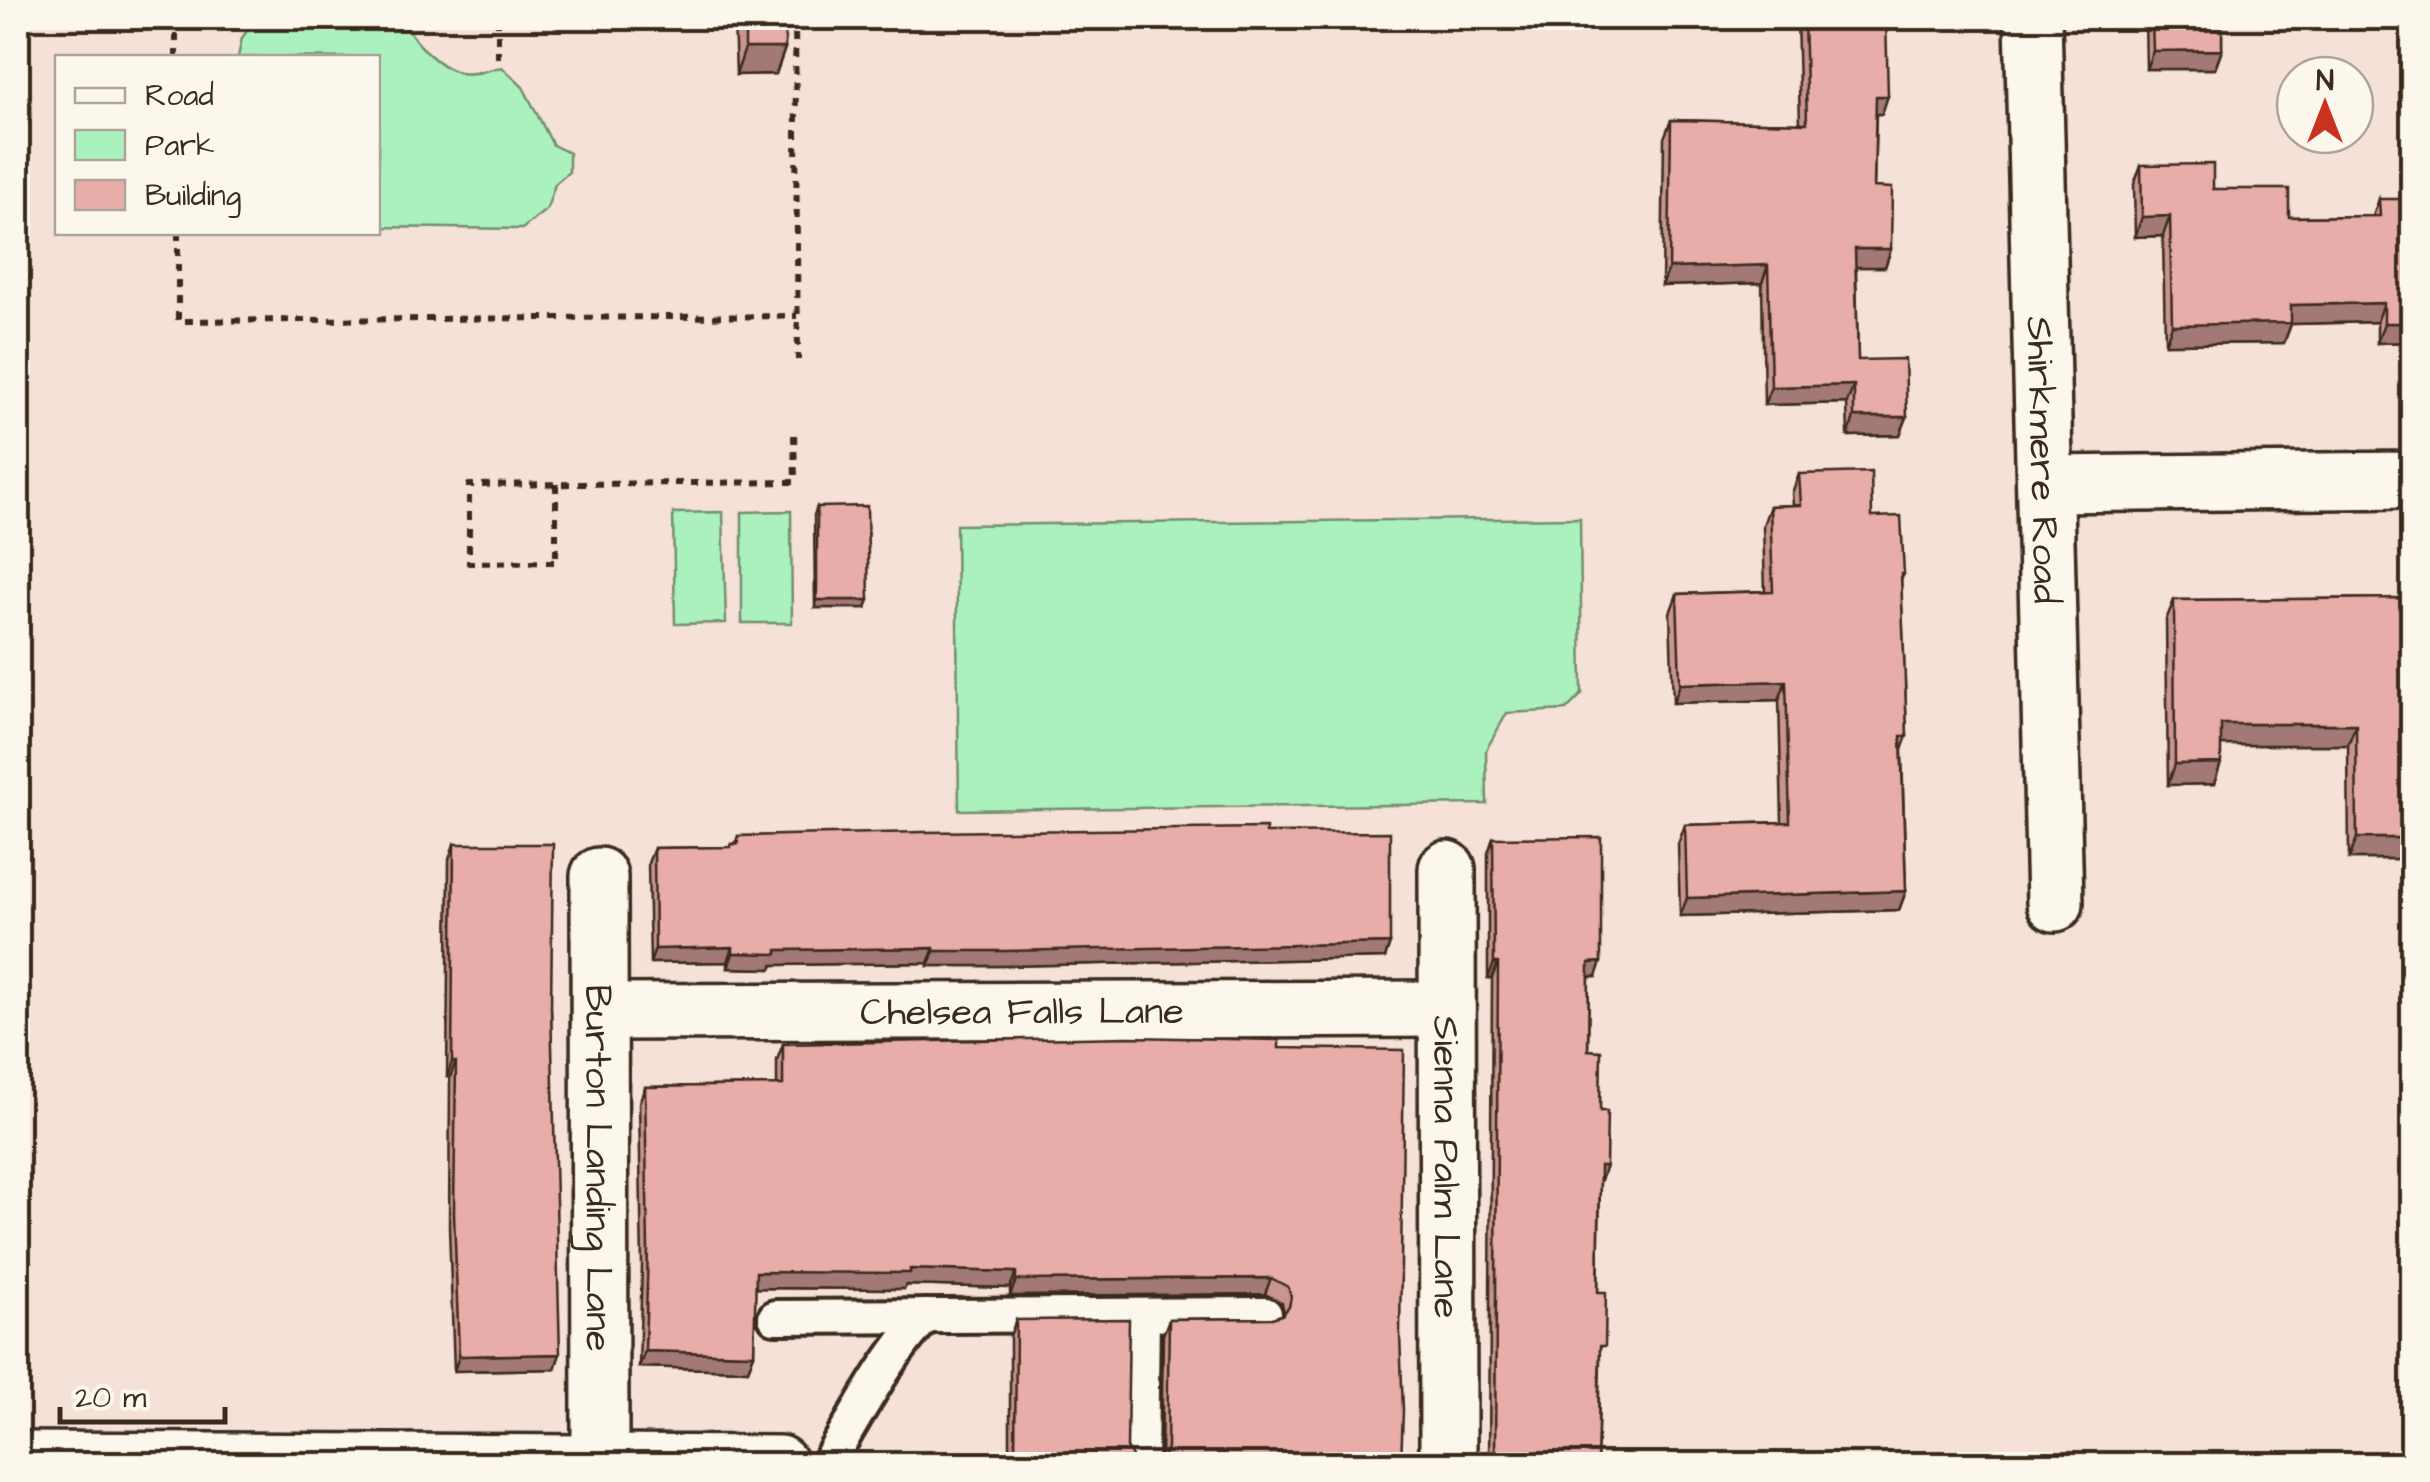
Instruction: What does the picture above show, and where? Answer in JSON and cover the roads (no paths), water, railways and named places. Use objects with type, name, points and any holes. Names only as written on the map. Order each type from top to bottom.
[{"type":"street","name":"Shirkmere Road","points":[[2033,18],[2055,903]]},
{"type":"street","points":[[2047,484],[2412,480]]},
{"type":"street","name":"Sienna Palm Lane","points":[[1447,869],[1448,1464]]},
{"type":"street","name":"Burton Landing Lane","points":[[599,876],[600,1461]]},
{"type":"street","name":"Chelsea Falls Lane","points":[[600,1012],[1447,1010]]},
{"type":"street","points":[[18,1460],[779,1464]]},
{"type":"lane","points":[[775,1316],[1264,1314]]},
{"type":"lane","points":[[1141,1464],[1144,1315]]},
{"type":"lane","points":[[827,1464],[904,1339],[926,1316]]}]
